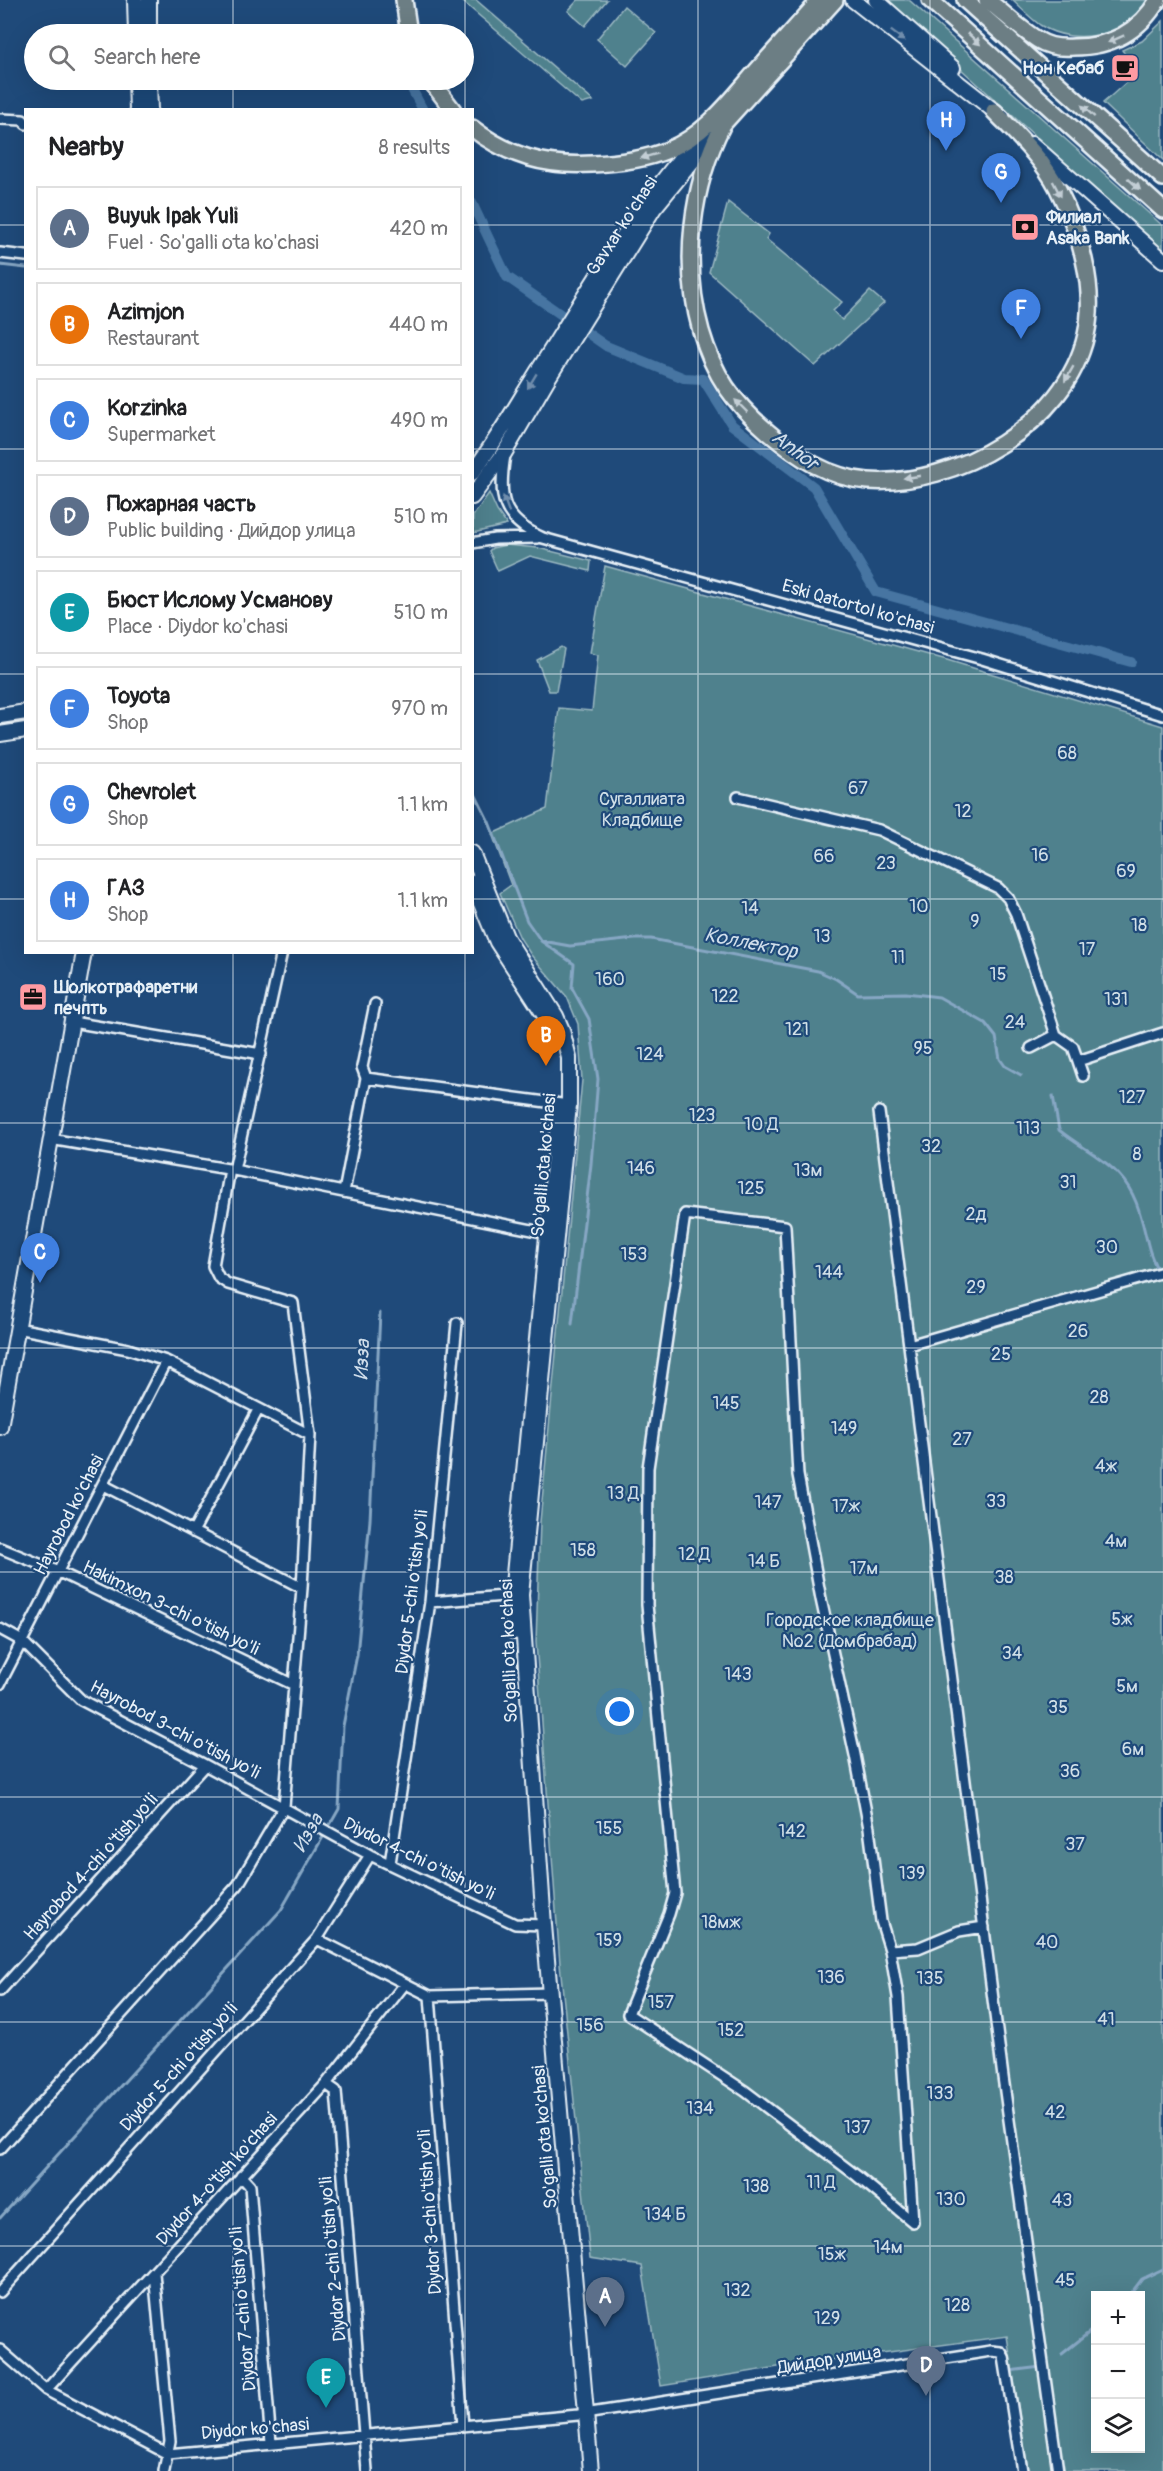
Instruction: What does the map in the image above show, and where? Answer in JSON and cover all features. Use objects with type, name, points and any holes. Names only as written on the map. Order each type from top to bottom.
[{"type":"main road","points":[[135,0],[136,24]]},
{"type":"main road","points":[[149,0],[149,24]]},
{"type":"main road","points":[[404,0],[408,24]]},
{"type":"main road","name":"Gavxar ko'chasi","points":[[752,85],[820,0]]},
{"type":"main road","name":"Gavxar ko'chasi","points":[[474,470],[654,208],[720,120],[836,0]]},
{"type":"main road","points":[[853,0],[994,111],[1163,260]]},
{"type":"main road","points":[[720,120],[693,216],[692,241],[698,318],[713,366],[732,398],[756,422],[798,456],[822,470],[848,477],[877,480],[916,477],[940,472],[990,453],[1013,437],[1046,406],[1066,381],[1079,357],[1086,333],[1088,304],[1082,249],[1056,185],[1035,156],[939,54],[876,0]]},
{"type":"main road","points":[[930,0],[1163,210]]},
{"type":"main road","points":[[965,0],[1163,178]]},
{"type":"main road","points":[[987,0],[1064,89]]},
{"type":"main road","points":[[987,0],[1040,41],[1055,47],[1071,48],[1108,43],[1129,33],[1149,14],[1158,0]]},
{"type":"main road","points":[[136,90],[137,108]]},
{"type":"main road","points":[[149,90],[150,108]]},
{"type":"main road","points":[[438,90],[451,108]]},
{"type":"main road","points":[[474,129],[499,146],[520,156],[553,164],[585,165],[634,160],[668,150],[720,120]]},
{"type":"main road","name":"Gavxar ko'chasi","points":[[474,494],[505,452],[568,335]]},
{"type":"main road","points":[[0,716],[24,712]]},
{"type":"main road","points":[[0,734],[24,730]]},
{"type":"main road","name":"So'galli ota ko'chasi","points":[[474,858],[506,937],[556,1016],[569,1058],[516,1595],[582,2414],[583,2471]]},
{"type":"main road","name":"So'galli ota ko'chasi","points":[[474,887],[497,942],[548,1019],[560,1060],[564,1105]]},
{"type":"main road","points":[[0,1427],[84,954]]},
{"type":"main road","name":"So'galli ota ko'chasi","points":[[582,2414],[591,2471]]},
{"type":"street","points":[[0,119],[24,121]]},
{"type":"street","points":[[0,253],[24,256]]},
{"type":"street","name":"Eski Qatortol ko'chasi","points":[[505,452],[501,484],[505,506],[519,525],[543,538],[993,662],[1163,715]]},
{"type":"street","name":"Eski Qatortol ko'chasi","points":[[474,543],[495,539],[543,538]]},
{"type":"street","points":[[738,797],[879,830],[998,888],[1013,906],[1023,930],[1056,1035],[1073,1047],[1083,1076]]},
{"type":"street","points":[[0,2149],[238,1886],[284,1807],[302,1588],[310,1435],[293,1303],[228,1284],[219,1278],[213,1266],[232,1169],[261,1054],[282,954]]},
{"type":"street","points":[[344,1192],[366,1078],[362,1067],[375,1004]]},
{"type":"street","points":[[72,1023],[261,1054]]},
{"type":"street","points":[[1078,1061],[1163,1034]]},
{"type":"street","points":[[1031,1048],[1056,1035]]},
{"type":"street","points":[[366,1078],[564,1105]]},
{"type":"street","points":[[879,1112],[1015,2168],[1058,2471]]},
{"type":"street","points":[[50,1139],[232,1169],[551,1234]]},
{"type":"street","points":[[685,1214],[785,1226],[798,1475],[867,1817],[881,1921],[890,1950],[898,1998],[913,2222],[849,2169],[745,2091],[628,2014],[669,1914],[675,1893],[647,1605],[648,1468],[685,1214]]},
{"type":"street","points":[[909,1344],[1163,1272]]},
{"type":"street","name":"Diydor 5-chi o'tish yo'li","points":[[390,1863],[429,1602],[457,1323]]},
{"type":"street","points":[[17,1328],[128,1349],[166,1361],[310,1435]]},
{"type":"street","name":"Hayrobod ko'chasi","points":[[0,1684],[166,1361]]},
{"type":"street","points":[[193,1532],[258,1410]]},
{"type":"street","points":[[103,1485],[302,1588]]},
{"type":"street","name":"Hakimxon 3-chi o'tish yo'li","points":[[0,1548],[59,1572],[294,1685]]},
{"type":"street","points":[[429,1602],[516,1595]]},
{"type":"street","name":"Hayrobod 3-chi o'tish yo'li","points":[[0,1629],[22,1641],[81,1700],[284,1807]]},
{"type":"street","name":"Hayrobod 4-chi o'tish yo'li","points":[[2,1986],[206,1765]]},
{"type":"street","name":"Diydor 4-chi o'tish yo'li","points":[[284,1807],[370,1855],[515,1924],[541,1925]]},
{"type":"street","name":"Diydor 5-chi o'tish yo'li","points":[[0,2292],[317,1939],[370,1855]]},
{"type":"street","points":[[890,1950],[918,1948],[959,1931],[984,1927]]},
{"type":"street","points":[[317,1939],[404,1985],[430,1996],[547,1993]]},
{"type":"street","name":"Diydor 4-o'tish ko'chasi","points":[[46,2390],[326,2084],[404,1985]]},
{"type":"street","name":"Diydor 3-chi o'tish yo'li","points":[[430,1996],[463,2426]]},
{"type":"street","name":"Diydor 2-chi o'tish yo'li","points":[[326,2084],[336,2091],[367,2471]]},
{"type":"street","name":"Diydor 7-chi o'tish yo'li","points":[[242,2176],[250,2186],[270,2443]]},
{"type":"street","points":[[154,2273],[170,2441],[164,2471]]},
{"type":"street","points":[[0,2350],[46,2390],[168,2454]]},
{"type":"street","name":"Дийдор улица","points":[[582,2414],[991,2351],[1000,2352],[1005,2357],[1022,2471]]},
{"type":"street","name":"Diydor ko'chasi","points":[[168,2454],[582,2414]]},
{"type":"green space","points":[[461,0],[476,0],[593,101],[582,104]]},
{"type":"green space","points":[[578,0],[607,0],[585,26],[568,11]]},
{"type":"green space","points":[[885,0],[909,0],[1163,226],[1163,252]]},
{"type":"green space","points":[[1012,0],[1150,0],[1129,22],[1115,29],[1101,34],[1069,36],[1040,25]]},
{"type":"green space","points":[[624,6],[656,33],[627,66],[597,39]]},
{"type":"green space","points":[[1163,21],[1163,160],[1103,103],[1138,72],[1122,50],[1142,41]]},
{"type":"green space","points":[[728,202],[769,234],[766,239],[842,302],[833,311],[842,320],[870,291],[884,303],[815,366],[709,272]]},
{"type":"green space","points":[[489,493],[497,511],[507,525],[474,533],[474,515]]},
{"type":"green space","points":[[506,545],[538,548],[591,561],[590,571],[530,556],[498,571],[489,551],[492,548]]},
{"type":"green space","name":"Городское кладбище №2 (Домбрабад)","points":[[605,566],[947,660],[1163,726],[1163,2471],[1028,2471],[1007,2336],[778,2367],[661,2386],[642,2266],[590,2258],[560,1964],[536,1642],[540,1522],[582,1080],[578,1024],[567,997],[531,955],[520,938],[500,893],[511,885],[492,834],[547,809],[559,708],[592,711],[598,655],[590,653]]},
{"type":"green space","points":[[561,647],[564,649],[556,691],[549,691],[537,660]]},
{"type":"waterway","name":"Anhor","points":[[412,90],[422,108]]},
{"type":"waterway","name":"Anhor","points":[[474,207],[507,277],[606,346],[684,378],[703,379],[732,425],[814,487],[876,592],[1131,662]]},
{"type":"waterway","name":"Изза","points":[[0,265],[24,268]]},
{"type":"waterway","name":"Коллектор","points":[[474,792],[489,822],[527,921],[541,941],[574,964],[572,988],[589,1019],[598,1079],[591,1164],[572,1324]]},
{"type":"waterway","name":"Коллектор","points":[[542,941],[570,946],[651,939],[818,971],[836,979],[858,994],[906,993],[939,997],[985,1023],[996,1037],[1000,1059],[1005,1066],[1021,1075]]},
{"type":"waterway","name":"Коллектор","points":[[1053,1096],[1059,1130],[1112,1168],[1132,1193],[1151,1256],[1163,1282]]},
{"type":"waterway","name":"Изза","points":[[0,2218],[281,1910],[339,1809],[343,1726],[357,1655],[370,1520],[380,1313]]},
{"type":"waterway","points":[[1133,2291],[1142,2279],[1163,2269]]},
{"type":"waterway","points":[[1062,2354],[1091,2331]]},
{"type":"waterway","points":[[1009,2371],[1041,2367]]},
{"type":"place","name":"Нон Кебаб","points":[[1125,68]]},
{"type":"place","name":"ГАЗ","points":[[946,151]]},
{"type":"place","name":"Chevrolet","points":[[1001,203]]},
{"type":"place","name":"Филиал Asaka Bank","points":[[1025,227]]},
{"type":"place","name":"Toyota","points":[[1021,339]]},
{"type":"place","name":"Шолкотрафаретни печпть","points":[[33,997]]},
{"type":"place","name":"Azimjon","points":[[546,1066]]},
{"type":"place","name":"Korzinka","points":[[40,1283]]},
{"type":"place","name":"Buyuk Ipak Yuli","points":[[605,2327]]},
{"type":"place","name":"Пожарная часть","points":[[926,2396]]},
{"type":"place","name":"Бюст Ислому Усманову","points":[[326,2408]]},
{"type":"park label","name":"68","points":[[1067,753]]},
{"type":"park label","name":"67","points":[[858,788]]},
{"type":"park label","name":"Сугаллиата Кладбище","points":[[642,809]]},
{"type":"park label","name":"12","points":[[963,811]]},
{"type":"park label","name":"16","points":[[1040,855]]},
{"type":"park label","name":"66","points":[[824,856]]},
{"type":"park label","name":"23","points":[[886,863]]},
{"type":"park label","name":"69","points":[[1126,871]]},
{"type":"park label","name":"10","points":[[919,906]]},
{"type":"park label","name":"14","points":[[750,908]]},
{"type":"park label","name":"9","points":[[975,921]]},
{"type":"park label","name":"18","points":[[1139,925]]},
{"type":"park label","name":"13","points":[[822,936]]},
{"type":"park label","name":"17","points":[[1087,949]]},
{"type":"park label","name":"11","points":[[898,957]]},
{"type":"park label","name":"15","points":[[998,974]]},
{"type":"park label","name":"160","points":[[610,979]]},
{"type":"park label","name":"122","points":[[725,996]]},
{"type":"park label","name":"131","points":[[1116,999]]},
{"type":"park label","name":"24","points":[[1015,1022]]},
{"type":"park label","name":"121","points":[[797,1029]]},
{"type":"park label","name":"95","points":[[923,1048]]},
{"type":"park label","name":"124","points":[[650,1054]]},
{"type":"park label","name":"127","points":[[1132,1097]]},
{"type":"park label","name":"123","points":[[702,1115]]},
{"type":"park label","name":"10 Д","points":[[761,1124]]},
{"type":"park label","name":"113","points":[[1028,1128]]},
{"type":"park label","name":"32","points":[[931,1146]]},
{"type":"park label","name":"8","points":[[1137,1154]]},
{"type":"park label","name":"146","points":[[641,1168]]},
{"type":"park label","name":"13м","points":[[808,1170]]},
{"type":"park label","name":"31","points":[[1068,1182]]},
{"type":"park label","name":"125","points":[[751,1188]]},
{"type":"park label","name":"2д","points":[[976,1214]]},
{"type":"park label","name":"30","points":[[1107,1247]]},
{"type":"park label","name":"153","points":[[634,1254]]},
{"type":"park label","name":"144","points":[[829,1272]]},
{"type":"park label","name":"29","points":[[976,1287]]},
{"type":"park label","name":"26","points":[[1078,1331]]},
{"type":"park label","name":"25","points":[[1001,1354]]},
{"type":"park label","name":"28","points":[[1099,1397]]},
{"type":"park label","name":"145","points":[[726,1403]]},
{"type":"park label","name":"149","points":[[844,1428]]},
{"type":"park label","name":"27","points":[[962,1439]]},
{"type":"park label","name":"4ж","points":[[1106,1466]]},
{"type":"park label","name":"13 Д","points":[[623,1493]]},
{"type":"park label","name":"33","points":[[996,1501]]},
{"type":"park label","name":"147","points":[[768,1502]]},
{"type":"park label","name":"17ж","points":[[846,1506]]},
{"type":"park label","name":"4м","points":[[1116,1541]]},
{"type":"park label","name":"158","points":[[583,1550]]},
{"type":"park label","name":"12 Д","points":[[694,1554]]},
{"type":"park label","name":"14 Б","points":[[764,1561]]},
{"type":"park label","name":"17м","points":[[864,1568]]},
{"type":"park label","name":"38","points":[[1004,1577]]},
{"type":"park label","name":"5ж","points":[[1122,1619]]},
{"type":"park label","name":"34","points":[[1012,1653]]},
{"type":"park label","name":"143","points":[[738,1674]]},
{"type":"park label","name":"5м","points":[[1127,1686]]},
{"type":"park label","name":"35","points":[[1058,1707]]},
{"type":"park label","name":"6м","points":[[1133,1749]]},
{"type":"park label","name":"36","points":[[1070,1771]]},
{"type":"park label","name":"155","points":[[609,1828]]},
{"type":"park label","name":"142","points":[[792,1831]]},
{"type":"park label","name":"37","points":[[1075,1844]]},
{"type":"park label","name":"139","points":[[912,1873]]},
{"type":"park label","name":"18мж","points":[[721,1922]]},
{"type":"park label","name":"159","points":[[609,1940]]},
{"type":"park label","name":"40","points":[[1047,1942]]},
{"type":"park label","name":"136","points":[[831,1977]]},
{"type":"park label","name":"135","points":[[930,1978]]},
{"type":"park label","name":"157","points":[[661,2002]]},
{"type":"park label","name":"41","points":[[1106,2019]]},
{"type":"park label","name":"156","points":[[590,2025]]},
{"type":"park label","name":"152","points":[[731,2030]]},
{"type":"park label","name":"133","points":[[940,2093]]},
{"type":"park label","name":"134","points":[[700,2108]]},
{"type":"park label","name":"42","points":[[1055,2112]]},
{"type":"park label","name":"137","points":[[857,2127]]},
{"type":"park label","name":"11 Д","points":[[821,2182]]},
{"type":"park label","name":"138","points":[[756,2186]]},
{"type":"park label","name":"130","points":[[951,2199]]},
{"type":"park label","name":"43","points":[[1062,2200]]},
{"type":"park label","name":"134 Б","points":[[665,2214]]},
{"type":"park label","name":"14м","points":[[888,2247]]},
{"type":"park label","name":"15ж","points":[[832,2254]]},
{"type":"park label","name":"45","points":[[1065,2280]]},
{"type":"park label","name":"132","points":[[737,2290]]},
{"type":"park label","name":"128","points":[[957,2305]]},
{"type":"park label","name":"129","points":[[827,2318]]}]
